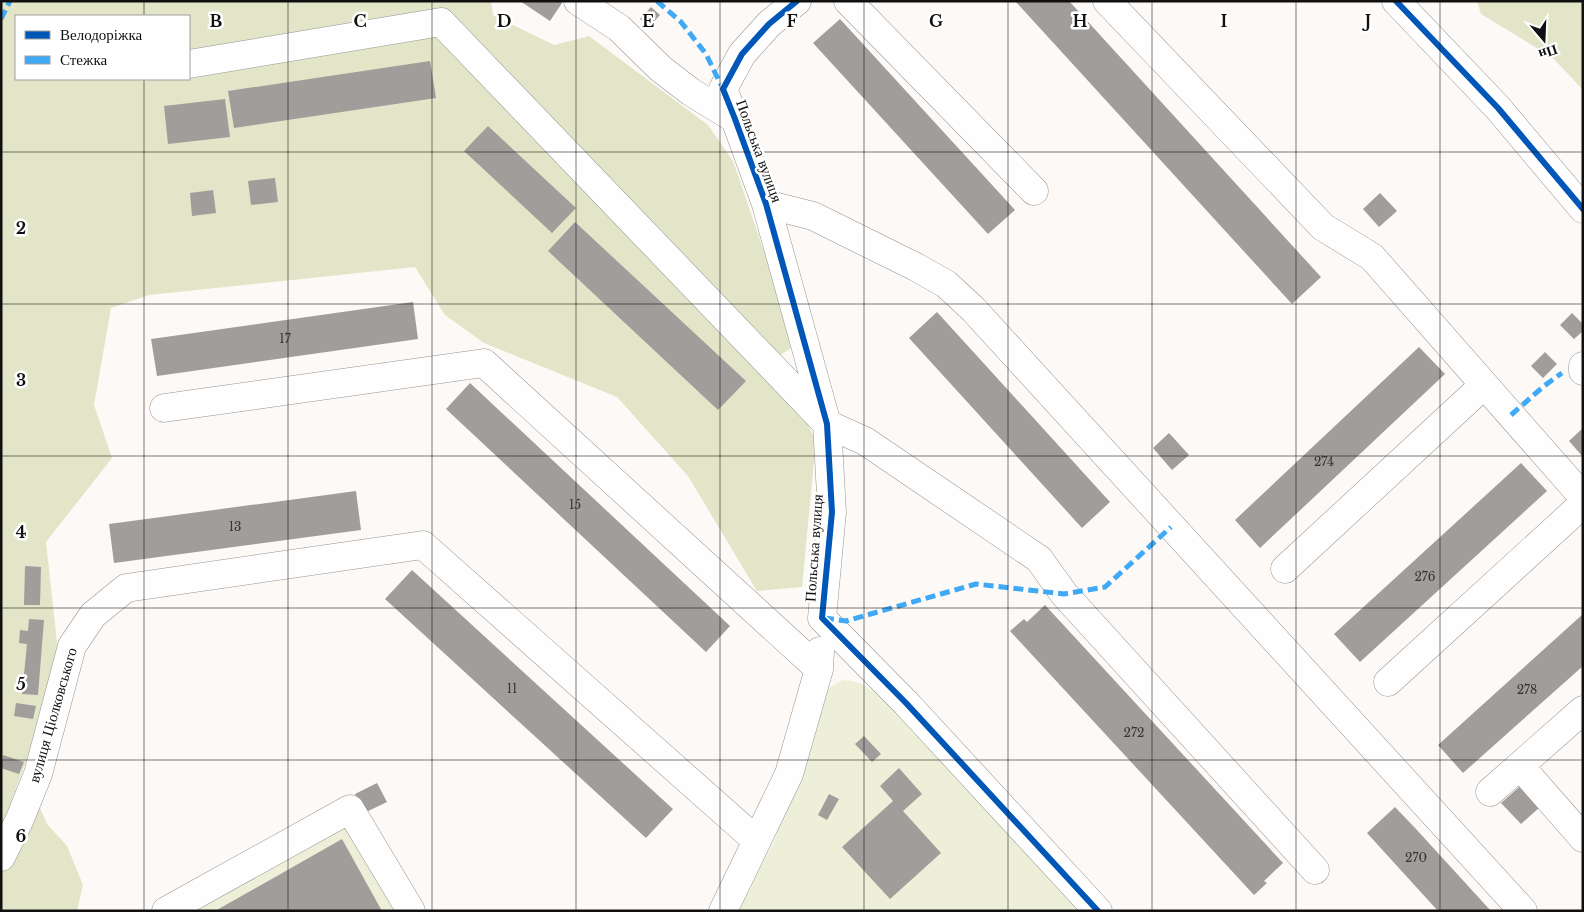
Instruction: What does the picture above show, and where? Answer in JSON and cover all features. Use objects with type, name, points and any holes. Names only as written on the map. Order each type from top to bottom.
[{"type":"street","points":[[578,1],[619,28],[661,69],[691,92],[735,119]]},
{"type":"street","name":"Польська вулиця","points":[[797,1],[769,24],[742,54],[722,89],[766,204],[827,424],[832,512],[822,618],[906,703],[1098,911]]},
{"type":"street","points":[[848,1],[1034,191]]},
{"type":"street","points":[[1107,1],[1322,227],[1372,257],[1583,497]]},
{"type":"street","points":[[1396,1],[1498,108],[1583,209]]},
{"type":"street","points":[[190,64],[441,22],[827,424],[865,441],[1039,558],[1064,594],[1315,870]]},
{"type":"street","points":[[766,204],[812,216],[916,267],[946,284],[973,309],[1245,606],[1346,720],[1523,911]]},
{"type":"street","points":[[164,408],[484,363],[819,669]]},
{"type":"street","points":[[1583,366],[1583,371]]},
{"type":"street","points":[[1285,570],[1484,385]]},
{"type":"street","points":[[1388,682],[1583,504]]},
{"type":"street","name":"вулиця Ціолковського","points":[[1,857],[19,821],[38,774],[72,646],[93,615],[126,588],[422,545],[757,841]]},
{"type":"street","points":[[723,911],[788,774],[819,669],[822,618]]},
{"type":"street","points":[[1490,792],[1583,710]]},
{"type":"street","points":[[1520,766],[1583,838]]},
{"type":"street","points":[[166,911],[350,809],[411,911]]},
{"type":"green space","points":[[1,1],[491,1],[493,15],[554,45],[589,36],[708,125],[733,161],[796,345],[775,358],[816,441],[802,587],[757,591],[688,476],[617,397],[484,343],[445,315],[415,267],[149,295],[111,308],[94,405],[112,458],[46,542],[58,652],[45,711],[1,828]]},
{"type":"green space","points":[[1477,1],[1583,1],[1583,90],[1553,58],[1481,14]]},
{"type":"green space","points":[[843,680],[860,684],[885,700],[1064,893],[1077,911],[736,911],[773,844],[805,761],[826,692],[830,687]]},
{"type":"green space","points":[[34,794],[47,824],[67,846],[83,885],[77,911],[1,911],[1,867]]},
{"type":"green space","points":[[345,826],[351,833],[395,911],[382,911],[342,839],[215,911],[176,911]]},
{"type":"building","points":[[520,1],[559,1],[562,3],[550,21]]},
{"type":"building","points":[[1015,1],[1069,1],[1321,277],[1292,304]]},
{"type":"building","points":[[651,7],[660,15],[649,27],[640,19]]},
{"type":"building","points":[[840,19],[1015,210],[988,234],[813,43]]},
{"type":"building","points":[[430,61],[436,98],[234,128],[228,91]]},
{"type":"building","points":[[225,99],[230,137],[168,144],[164,106]]},
{"type":"building","points":[[488,126],[576,208],[552,233],[464,151]]},
{"type":"building","points":[[275,178],[278,202],[251,205],[248,181]]},
{"type":"building","points":[[213,190],[216,213],[192,216],[190,193]]},
{"type":"building","points":[[1380,193],[1397,211],[1379,227],[1363,209]]},
{"type":"building","points":[[575,222],[746,381],[718,410],[548,251]]},
{"type":"building","points":[[413,302],[418,339],[157,376],[151,339]]},
{"type":"building","points":[[937,312],[1110,502],[1082,528],[909,338]]},
{"type":"building","points":[[1572,313],[1583,324],[1583,331],[1574,339],[1560,325]]},
{"type":"building","points":[[1419,347],[1445,374],[1260,548],[1235,520]]},
{"type":"building","points":[[1545,352],[1557,364],[1543,378],[1531,366]]},
{"type":"building","points":[[470,383],[730,626],[706,652],[446,409]]},
{"type":"building","points":[[1583,428],[1583,457],[1569,441]]},
{"type":"building","points":[[1169,433],[1189,455],[1172,470],[1153,448]]},
{"type":"building","points":[[1521,463],[1547,491],[1360,662],[1334,634]]},
{"type":"building","points":[[356,491],[361,530],[114,563],[109,524]]},
{"type":"building","points":[[25,566],[41,567],[40,605],[24,605]]},
{"type":"building","points":[[412,570],[673,809],[646,838],[385,599]]},
{"type":"building","points":[[1045,605],[1283,863],[1264,881],[1267,883],[1254,895],[1010,631],[1024,619],[1027,622]]},
{"type":"building","points":[[1583,614],[1583,666],[1463,773],[1438,745]]},
{"type":"building","points":[[29,619],[44,620],[38,695],[22,694],[27,644],[19,643],[20,630],[28,631]]},
{"type":"building","points":[[16,703],[36,706],[33,719],[14,716]]},
{"type":"building","points":[[864,736],[881,754],[872,762],[855,744]]},
{"type":"building","points":[[3,755],[24,762],[19,774],[1,768]]},
{"type":"building","points":[[899,768],[922,794],[903,811],[941,853],[890,899],[842,847],[893,801],[880,786]]},
{"type":"building","points":[[377,783],[387,802],[364,813],[355,794]]},
{"type":"building","points":[[1519,787],[1539,808],[1521,824],[1501,803]]},
{"type":"building","points":[[829,794],[839,799],[827,820],[818,815]]},
{"type":"building","points":[[1395,807],[1491,911],[1438,911],[1367,833]]},
{"type":"building","points":[[342,839],[382,911],[215,911]]},
{"type":"marked path","points":[[1,19],[10,1]]},
{"type":"marked path","points":[[657,1],[681,22],[706,54],[723,89]]},
{"type":"marked path","points":[[1511,415],[1562,373]]},
{"type":"marked path","points":[[824,618],[846,621],[976,584],[1064,594],[1105,587],[1171,527]]},
{"type":"cycle path","points":[[797,1],[769,24],[742,54],[723,89],[766,204],[827,424],[832,512],[822,618],[906,703],[1098,911]]},
{"type":"cycle path","points":[[1396,1],[1498,108],[1583,209]]}]
